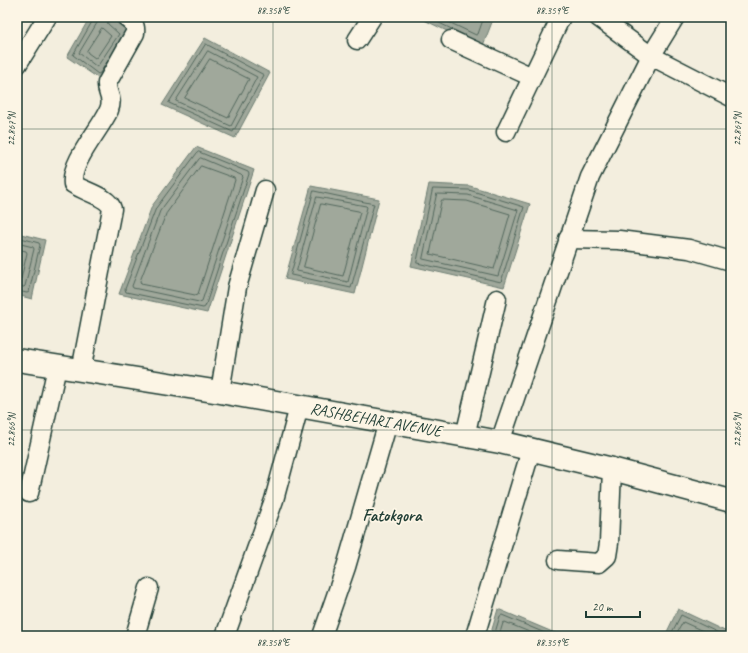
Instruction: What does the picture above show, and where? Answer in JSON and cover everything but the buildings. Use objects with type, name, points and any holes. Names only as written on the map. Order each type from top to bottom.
[{"type":"main road","name":"RASHBEHARI AVENUE","points":[[17,360],[220,392],[500,442],[612,469],[731,501]]},
{"type":"street","points":[[17,66],[47,17]]},
{"type":"street","points":[[81,370],[112,208],[111,204],[106,200],[73,184],[72,178],[81,156],[108,110],[111,98],[107,89],[107,83],[135,33],[136,27],[126,17]]},
{"type":"street","points":[[357,40],[372,17]]},
{"type":"street","points":[[506,132],[561,17]]},
{"type":"street","points":[[500,442],[590,177],[651,56],[675,17]]},
{"type":"street","points":[[604,19],[651,56],[731,97]]},
{"type":"street","points":[[451,40],[532,77]]},
{"type":"street","points":[[220,392],[237,287],[265,190]]},
{"type":"street","points":[[568,240],[619,240],[689,249],[731,261]]},
{"type":"street","points":[[465,436],[497,299]]},
{"type":"street","points":[[29,492],[57,367]]},
{"type":"street","points":[[225,636],[274,500],[299,407]]},
{"type":"street","points":[[322,636],[346,567],[388,422]]},
{"type":"street","points":[[475,636],[531,450]]},
{"type":"street","points":[[558,560],[599,564],[607,556],[611,522],[612,469]]},
{"type":"street","points":[[134,636],[149,588]]},
{"type":"water","points":[[90,17],[113,17],[131,31],[101,80],[67,57]]},
{"type":"water","points":[[418,17],[494,17],[482,48]]},
{"type":"water","points":[[205,38],[270,73],[235,138],[162,105]]},
{"type":"water","points":[[196,147],[254,170],[207,313],[119,294],[152,206]]},
{"type":"water","points":[[429,184],[470,186],[530,204],[504,287],[411,266]]},
{"type":"water","points":[[311,186],[379,199],[355,294],[285,279]]},
{"type":"water","points":[[17,233],[45,240],[32,299],[17,295]]},
{"type":"water","points":[[498,609],[562,636],[490,636]]},
{"type":"water","points":[[678,609],[731,634],[731,636],[665,636]]},
{"type":"district","name":"Fatokgora","points":[[392,515]]}]
